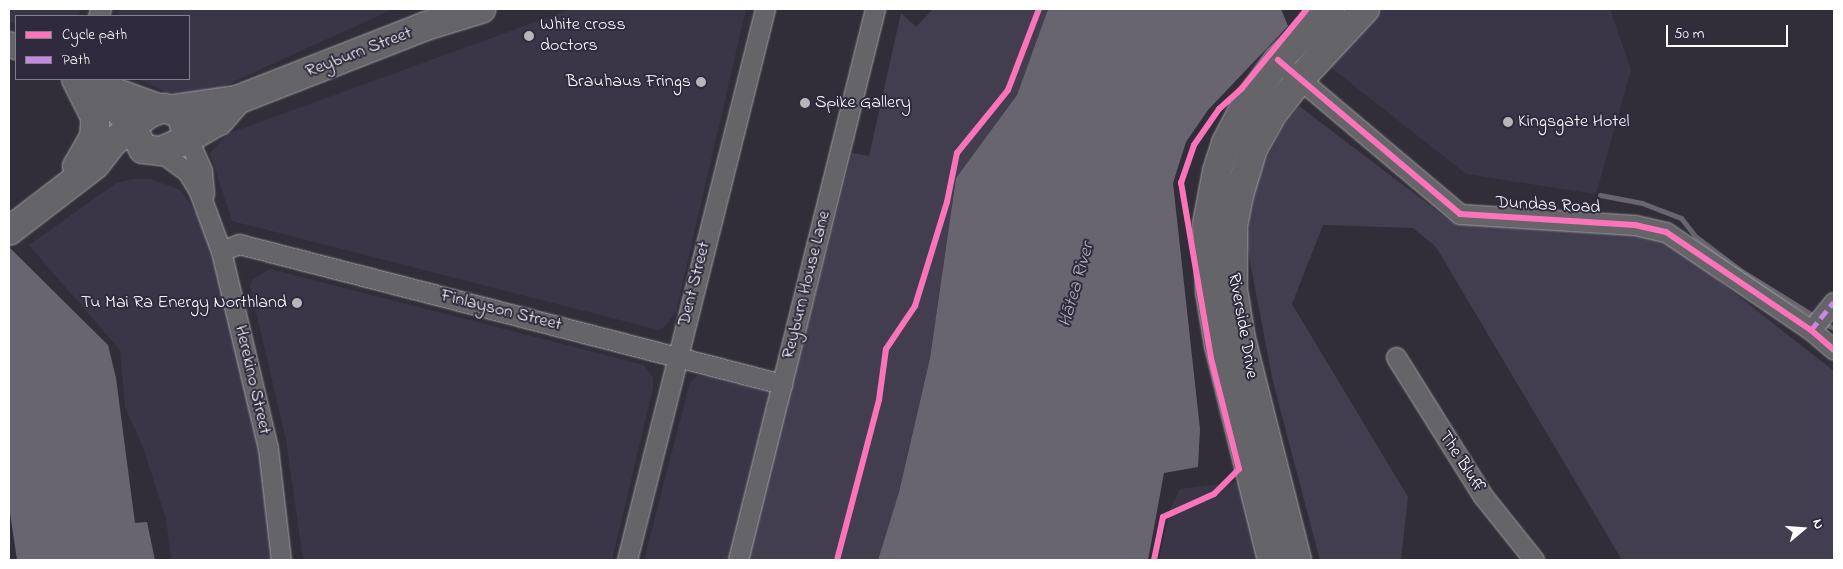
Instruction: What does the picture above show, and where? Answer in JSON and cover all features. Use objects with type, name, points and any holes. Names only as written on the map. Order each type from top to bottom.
[{"type":"main road","name":"Reyburn Street","points":[[169,109],[237,100],[422,18],[481,9]]},
{"type":"main road","name":"Riverside Drive","points":[[1272,560],[1219,346],[1210,292],[1207,224],[1216,171],[1226,143],[1245,106],[1278,60],[1330,9]]},
{"type":"main road","name":"Riverside Drive","points":[[1297,560],[1241,339],[1231,260],[1239,195],[1253,149],[1271,116],[1299,80],[1365,9]]},
{"type":"main road","points":[[46,203],[78,165],[94,137],[95,117],[76,80]]},
{"type":"main road","name":"Reyburn Street","points":[[188,138],[219,121],[237,100]]},
{"type":"main road","points":[[9,231],[95,165],[112,142],[150,113],[169,109],[185,122],[188,138],[157,151],[95,165]]},
{"type":"main road","points":[[132,127],[143,150],[157,151]]},
{"type":"street","name":"Dent Street","points":[[626,560],[765,9]]},
{"type":"street","name":"Reyburn House Lane","points":[[738,560],[875,9]]},
{"type":"street","name":"Dundas Road","points":[[1278,60],[1299,80],[1460,214],[1635,225],[1666,232],[1811,330],[1834,350]]},
{"type":"street","points":[[80,80],[132,127]]},
{"type":"street","name":"Reyburn Street","points":[[87,80],[169,109]]},
{"type":"street","name":"Herekino Street","points":[[188,138],[202,171],[205,203]]},
{"type":"street","name":"Herekino Street","points":[[157,151],[187,171],[205,203],[221,251],[268,448],[280,560]]},
{"type":"street","name":"Finlayson Street","points":[[221,251],[239,244],[782,384]]},
{"type":"street","points":[[1811,330],[1834,302]]},
{"type":"street","name":"The Bluff","points":[[1396,357],[1482,496],[1534,560]]},
{"type":"shaded area","points":[[9,9],[81,9],[78,15],[15,15],[15,25],[9,22]]},
{"type":"shaded area","points":[[120,9],[393,9],[211,92],[168,93],[140,80],[190,80],[190,15],[117,15]]},
{"type":"shaded area","points":[[571,9],[746,9],[676,312],[664,327],[659,330],[232,221],[210,153],[227,134]]},
{"type":"shaded area","points":[[933,9],[1048,9],[1017,95],[956,178],[930,358],[899,492],[878,560],[747,560],[852,153],[869,156],[901,13],[916,27]]},
{"type":"shaded area","name":"Kingsgate Hotel","points":[[1381,9],[1610,9],[1631,70],[1596,194],[1466,174],[1329,66]]},
{"type":"shaded area","points":[[1299,106],[1448,219],[1599,234],[1659,234],[1834,371],[1834,560],[1622,560],[1436,247],[1413,228],[1323,225],[1292,304],[1408,497],[1401,560],[1320,560],[1273,382],[1246,241],[1257,178],[1282,128]]},
{"type":"shaded area","points":[[133,179],[150,179],[181,190],[204,226],[239,350],[271,507],[276,560],[171,560],[166,519],[143,447],[125,407],[120,350],[29,245],[116,183]]},
{"type":"shaded area","points":[[270,269],[644,365],[653,378],[653,388],[612,560],[303,560],[286,440],[250,286],[252,280]]},
{"type":"shaded area","points":[[698,375],[774,393],[738,560],[644,560],[690,382]]},
{"type":"shaded area","points":[[1244,481],[1259,560],[1159,560],[1170,509],[1180,489]]},
{"type":"water","name":"Hātea River","points":[[1048,9],[1281,9],[1288,26],[1208,110],[1186,142],[1173,183],[1200,429],[1198,467],[1164,473],[1148,560],[878,560],[899,492],[930,358],[956,178],[1017,95]]},
{"type":"water","points":[[9,247],[108,345],[116,378],[135,523],[147,522],[155,560],[17,560],[9,506]]},
{"type":"waterway","points":[[1600,195],[1642,203],[1681,218],[1695,236],[1740,270],[1811,314]]},
{"type":"waterway","points":[[1827,325],[1834,328]]},
{"type":"marked path","points":[[1811,330],[1834,302]]},
{"type":"cycle path","points":[[837,560],[879,400],[886,349],[915,306],[947,202],[957,153],[1008,90],[1039,9]]},
{"type":"cycle path","points":[[1154,560],[1163,517],[1214,494],[1239,469],[1211,358],[1181,183],[1194,145],[1219,109],[1242,88],[1307,9]]},
{"type":"cycle path","points":[[1278,60],[1460,214],[1635,225],[1666,232],[1811,330],[1834,350]]},
{"type":"place","name":"White cross doctors","points":[[529,36]]},
{"type":"place","name":"Brauhaus Frings","points":[[701,82]]},
{"type":"place","name":"Spike Gallery","points":[[805,103]]},
{"type":"place","name":"Kingsgate Hotel","points":[[1508,122]]},
{"type":"place","name":"Tu Mai Ra Energy Northland","points":[[297,303]]}]
